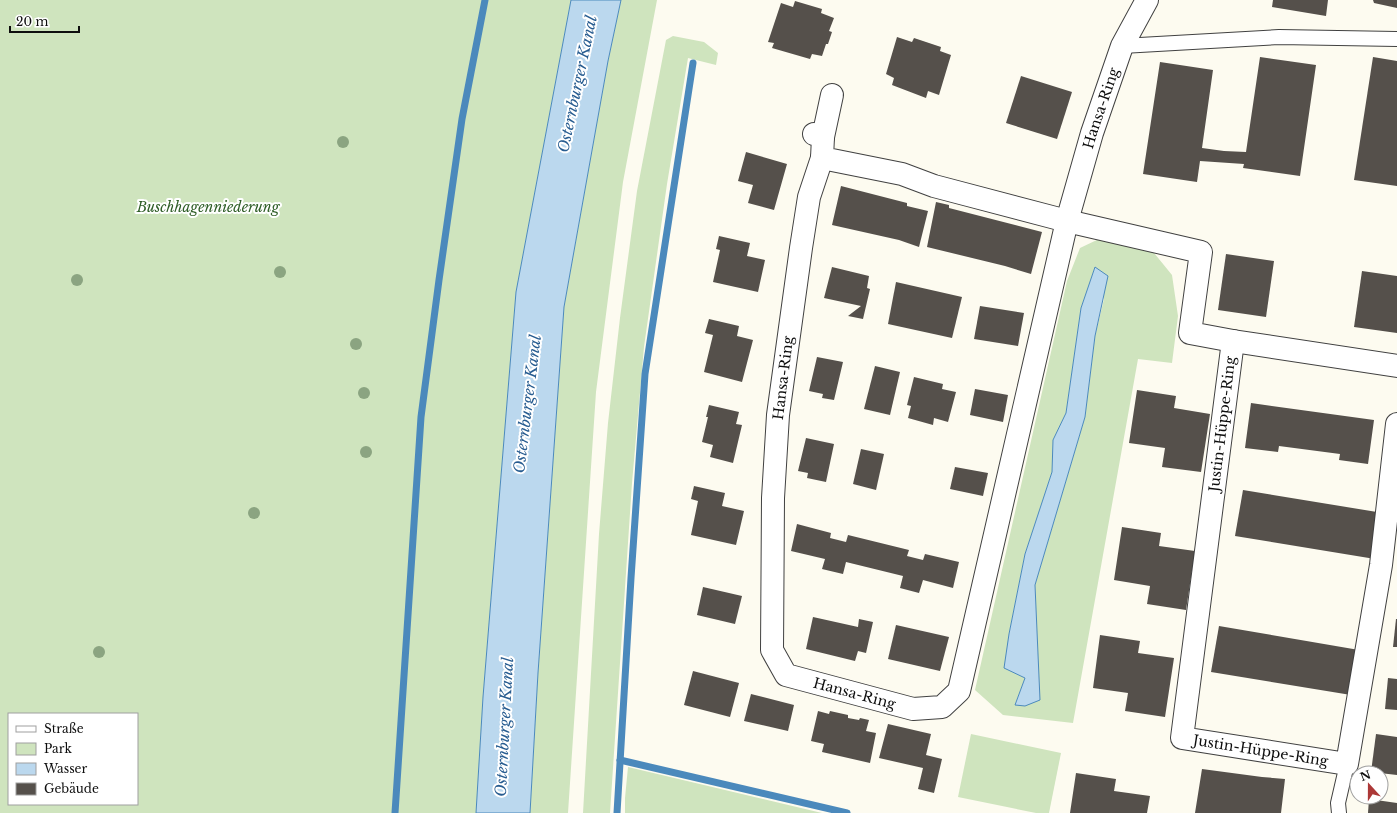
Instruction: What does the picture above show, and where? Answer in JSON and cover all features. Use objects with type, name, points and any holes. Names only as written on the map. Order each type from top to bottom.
[{"type":"street","name":"Hansa-Ring","points":[[832,95],[809,197],[778,414],[773,506],[772,650],[786,675],[913,709],[942,707],[959,691],[1067,221],[1092,133],[1122,46],[1147,0]]},
{"type":"street","points":[[820,143],[934,186],[1067,221]]},
{"type":"street","name":"Justin-Hüppe-Ring","points":[[1067,221],[1201,252],[1190,333],[1397,366]]},
{"type":"street","name":"Justin-Hüppe-Ring","points":[[1233,341],[1182,738],[1347,764],[1381,565],[1397,424]]},
{"type":"lane","points":[[1122,46],[1279,36],[1397,39]]},
{"type":"lane","points":[[1339,813],[1338,803],[1347,764]]},
{"type":"green space","name":"Buschhagenniederung","points":[[0,0],[571,0],[516,292],[483,697],[476,813],[0,813]]},
{"type":"green space","points":[[621,0],[657,0],[623,182],[596,392],[568,813],[530,813],[538,673],[564,307],[608,61]]},
{"type":"green space","points":[[673,36],[704,42],[718,53],[716,65],[688,58],[667,184],[644,347],[632,483],[610,813],[583,813],[599,534],[608,423],[620,318],[637,191],[666,40]]},
{"type":"green space","points":[[1101,238],[1150,248],[1172,275],[1178,316],[1172,363],[1138,359],[1073,723],[1003,715],[975,690],[1067,281],[1080,248]],"holes":[[[1095,267],[1104,299],[1095,336],[1085,417],[1035,585],[1040,700],[1015,705],[1025,678],[1005,668],[1009,634],[1025,554],[1052,472],[1053,440],[1066,413],[1081,308]]]},
{"type":"green space","points":[[971,734],[1061,753],[1049,813],[1036,813],[958,797]]},
{"type":"green space","points":[[628,767],[822,813],[625,813]]},
{"type":"water","name":"Osternburger Kanal","points":[[571,0],[621,0],[608,61],[564,307],[538,673],[530,813],[476,813],[483,697],[516,292]]},
{"type":"water","points":[[1095,267],[1108,276],[1095,336],[1085,417],[1035,585],[1040,700],[1025,706],[1015,705],[1025,678],[1004,668],[1009,634],[1025,554],[1052,472],[1053,440],[1066,413],[1081,308]]},
{"type":"building","points":[[1273,0],[1328,0],[1326,16],[1272,7]]},
{"type":"building","points":[[1373,0],[1397,0],[1397,8],[1374,3]]},
{"type":"building","points":[[795,1],[822,9],[821,13],[834,18],[829,31],[832,32],[822,56],[812,54],[810,59],[772,48],[774,43],[768,42],[781,3],[793,7]]},
{"type":"building","points":[[897,37],[912,42],[914,38],[941,47],[940,51],[951,55],[939,95],[928,91],[926,98],[892,85],[894,78],[886,74]]},
{"type":"building","points":[[1260,57],[1316,65],[1300,176],[1243,168],[1244,164],[1200,161],[1197,182],[1143,174],[1160,62],[1213,70],[1202,148],[1246,152]]},
{"type":"building","points":[[1373,57],[1397,61],[1397,186],[1354,180]]},
{"type":"building","points":[[1021,76],[1072,92],[1057,139],[1006,123]]},
{"type":"building","points":[[746,152],[787,164],[774,210],[748,203],[753,185],[738,181]]},
{"type":"building","points":[[841,186],[907,203],[907,206],[928,211],[919,247],[899,240],[832,225]]},
{"type":"building","points":[[936,202],[949,205],[949,208],[1042,232],[1031,274],[1005,266],[927,247]]},
{"type":"building","points":[[719,236],[750,243],[747,256],[765,260],[758,292],[713,282],[720,250],[716,249]]},
{"type":"building","points":[[1226,254],[1274,261],[1266,317],[1218,310]]},
{"type":"building","points":[[832,267],[869,276],[867,288],[870,289],[863,319],[848,316],[861,306],[824,298]]},
{"type":"building","points":[[1362,271],[1397,276],[1397,333],[1354,327]]},
{"type":"building","points":[[896,282],[962,297],[952,338],[888,324]]},
{"type":"building","points":[[980,306],[1024,313],[1018,346],[974,339]]},
{"type":"building","points":[[709,319],[739,326],[737,336],[753,340],[742,382],[704,372],[713,335],[705,333]]},
{"type":"building","points":[[817,357],[843,362],[834,400],[822,398],[823,394],[809,391]]},
{"type":"building","points":[[875,366],[900,372],[890,415],[864,409]]},
{"type":"building","points":[[914,377],[943,384],[942,389],[956,392],[948,422],[934,418],[933,425],[908,418],[911,406],[907,405]]},
{"type":"building","points":[[975,389],[1008,395],[1003,422],[970,415]]},
{"type":"building","points":[[1137,390],[1176,396],[1174,408],[1210,414],[1201,472],[1162,467],[1165,448],[1129,443]]},
{"type":"building","points":[[1251,403],[1374,420],[1368,464],[1339,460],[1340,454],[1279,446],[1278,452],[1245,448]]},
{"type":"building","points":[[709,405],[739,412],[736,424],[742,425],[733,463],[710,457],[713,445],[702,442],[708,417],[706,417]]},
{"type":"building","points":[[806,438],[834,444],[826,482],[807,478],[808,473],[798,471]]},
{"type":"building","points":[[861,449],[884,454],[876,490],[853,484]]},
{"type":"building","points":[[955,467],[988,473],[983,496],[950,489]]},
{"type":"building","points":[[694,486],[725,493],[722,506],[744,511],[736,545],[691,535],[698,501],[691,499]]},
{"type":"building","points":[[1243,490],[1383,513],[1375,559],[1235,536]]},
{"type":"building","points":[[797,524],[831,533],[830,538],[846,542],[848,535],[909,550],[907,556],[923,560],[925,554],[959,562],[953,588],[923,580],[919,593],[900,588],[903,576],[846,562],[843,574],[822,569],[825,559],[791,551]]},
{"type":"building","points":[[1122,527],[1161,533],[1159,546],[1195,551],[1186,610],[1147,604],[1150,586],[1114,580]]},
{"type":"building","points":[[703,587],[742,596],[735,624],[697,615]]},
{"type":"building","points":[[813,617],[858,627],[859,619],[873,622],[866,653],[858,651],[855,661],[806,649]]},
{"type":"building","points":[[1396,619],[1397,647],[1393,647]]},
{"type":"building","points":[[896,625],[949,637],[940,671],[888,659]]},
{"type":"building","points":[[1219,626],[1359,650],[1351,695],[1211,672]]},
{"type":"building","points":[[1100,635],[1140,641],[1138,653],[1174,658],[1165,717],[1125,711],[1128,693],[1093,688]]},
{"type":"building","points":[[693,671],[739,683],[730,717],[684,705]]},
{"type":"building","points":[[1388,678],[1397,679],[1397,710],[1385,709]]},
{"type":"building","points":[[751,694],[794,705],[788,731],[744,721]]},
{"type":"building","points":[[818,711],[829,714],[830,711],[848,715],[848,718],[869,720],[866,731],[876,733],[870,763],[822,752],[824,744],[811,741]]},
{"type":"building","points":[[888,724],[931,734],[926,755],[942,759],[934,793],[918,789],[923,768],[879,758]]},
{"type":"building","points":[[1376,734],[1397,737],[1397,775],[1389,774],[1389,765],[1372,765]]},
{"type":"building","points":[[1202,769],[1285,779],[1281,813],[1195,813]]},
{"type":"building","points":[[1076,773],[1116,779],[1114,791],[1150,796],[1147,813],[1070,813]]},
{"type":"building","points":[[1389,802],[1397,803],[1397,813],[1368,813],[1369,805],[1389,805]]},
{"type":"waterway","points":[[395,813],[421,417],[462,119],[485,0]]},
{"type":"waterway","points":[[617,813],[645,374],[693,63]]},
{"type":"waterway","points":[[620,760],[847,813]]}]
